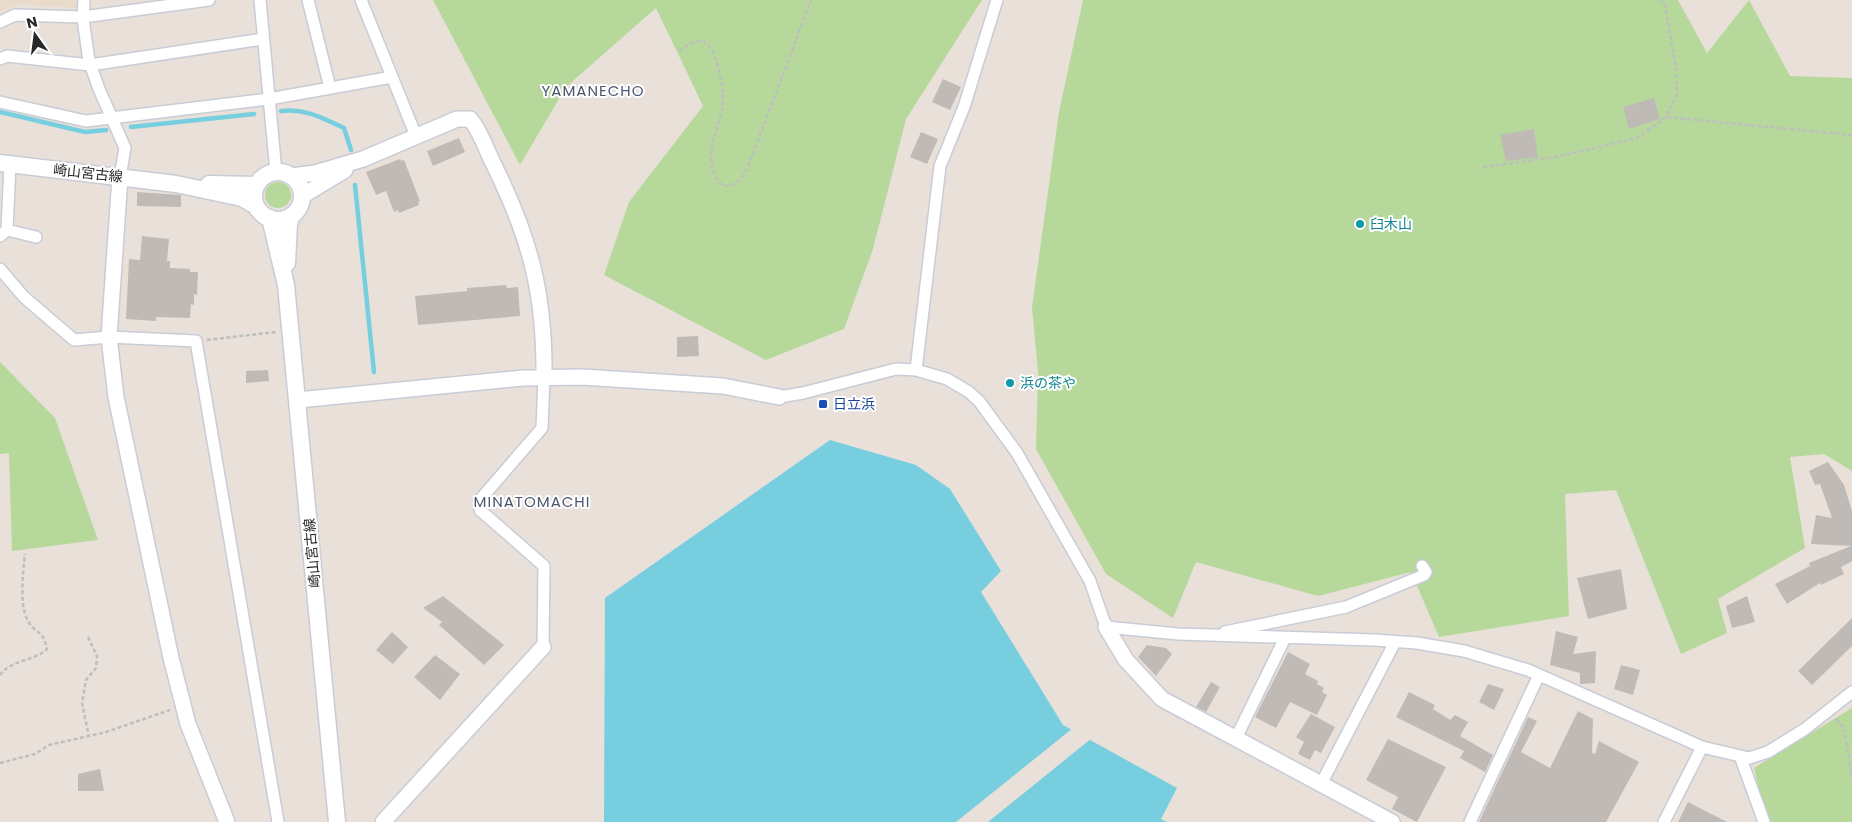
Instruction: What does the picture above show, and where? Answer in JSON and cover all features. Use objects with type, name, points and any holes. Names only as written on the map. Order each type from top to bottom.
[{"type":"main road","name":"崎山宮古線","points":[[5,164],[176,184],[242,198],[256,206],[264,215],[270,218],[286,285],[337,822]]},
{"type":"main road","points":[[256,206],[254,192],[265,176],[284,174],[299,185],[302,196]]},
{"type":"main road","name":"崎山宮古線","points":[[176,184],[257,185]]},
{"type":"main road","name":"崎山宮古線","points":[[286,285],[289,223],[292,215],[299,207],[302,196]]},
{"type":"main road","points":[[270,218],[281,219],[292,215]]},
{"type":"street","points":[[84,0],[83,17],[90,64],[125,148],[120,177],[109,337],[112,376],[183,705],[198,751],[227,822]]},
{"type":"street","points":[[0,22],[15,16],[24,15],[83,17],[209,0]]},
{"type":"street","points":[[260,0],[269,99],[284,174],[315,173],[363,159],[463,117],[470,119],[514,207],[524,234],[539,290],[543,316],[544,377],[542,428],[479,501],[480,510],[544,566],[542,647],[382,822]]},
{"type":"street","points":[[308,0],[330,88]]},
{"type":"street","points":[[361,0],[416,136]]},
{"type":"street","points":[[916,370],[940,166],[964,108],[998,0]]},
{"type":"street","points":[[0,59],[7,56],[90,64],[263,38]]},
{"type":"street","points":[[0,102],[86,121],[269,99],[392,77]]},
{"type":"street","points":[[302,196],[363,159]]},
{"type":"street","points":[[5,164],[3,233],[36,237]]},
{"type":"street","points":[[0,269],[24,297],[74,340],[109,337],[196,341],[278,822]]},
{"type":"street","points":[[298,400],[544,377],[582,377],[723,386],[779,397],[803,393],[896,369],[916,370],[947,380],[969,392],[979,401],[1012,445],[1090,581],[1106,627],[1126,660],[1162,699],[1392,822]]},
{"type":"street","points":[[1208,635],[1346,607],[1424,575],[1426,572],[1422,566]]},
{"type":"street","points":[[1106,627],[1208,635],[1395,642],[1464,651],[1539,675],[1702,747],[1749,758],[1768,752],[1830,711],[1852,692]]},
{"type":"street","points":[[1236,738],[1285,638]]},
{"type":"street","points":[[1321,784],[1395,642]]},
{"type":"street","points":[[1470,822],[1539,675]]},
{"type":"street","points":[[1664,822],[1702,747]]},
{"type":"street","points":[[1740,756],[1764,822]]},
{"type":"path","points":[[679,50],[690,44],[704,42],[709,45],[714,54],[720,74],[723,102],[712,141],[712,161],[720,184],[723,186],[733,184],[744,175],[748,166],[811,0]]},
{"type":"path","points":[[1483,167],[1556,157],[1637,138],[1666,117],[1677,94],[1665,6],[1661,0]]},
{"type":"path","points":[[1666,117],[1852,135]]},
{"type":"path","points":[[196,341],[278,332]]},
{"type":"path","points":[[0,675],[6,668],[33,659],[48,649],[45,638],[28,622],[26,615],[22,575],[25,554]]},
{"type":"path","points":[[88,637],[97,656],[96,668],[86,680],[82,703],[89,737]]},
{"type":"path","points":[[0,763],[35,754],[49,745],[89,737],[150,718],[183,705]]},
{"type":"path","points":[[1830,711],[1844,728],[1852,778]]},
{"type":"shaded area","points":[[0,0],[77,0],[77,8],[20,4],[0,11]]},
{"type":"green space","points":[[433,0],[982,0],[906,119],[873,249],[844,329],[766,360],[604,275],[629,202],[703,106],[656,8],[566,87],[520,165]]},
{"type":"green space","points":[[1083,0],[1678,0],[1707,53],[1749,0],[1790,76],[1852,78],[1852,471],[1824,454],[1790,457],[1805,548],[1718,599],[1727,633],[1681,654],[1616,490],[1565,494],[1569,616],[1439,637],[1411,572],[1318,596],[1196,562],[1173,618],[1106,574],[1036,449],[1038,372],[1032,307],[1059,112]]},
{"type":"green space","points":[[278,182],[287,186],[291,195],[287,204],[278,208],[269,204],[265,195],[269,186]]},
{"type":"green space","points":[[0,362],[55,418],[98,540],[12,551],[9,453],[0,454]]},
{"type":"green space","points":[[1852,708],[1852,822],[1771,822],[1763,808],[1754,768]]},
{"type":"water","points":[[830,440],[916,465],[950,489],[1001,571],[981,592],[1063,725],[1177,788],[1161,819],[1167,822],[604,822],[605,598]]},
{"type":"pier","points":[[1073,728],[1092,738],[988,822],[956,822]]},
{"type":"building","points":[[943,79],[961,87],[950,110],[932,102]]},
{"type":"building","points":[[1654,98],[1660,119],[1629,129],[1623,107]]},
{"type":"building","points":[[1534,129],[1538,157],[1506,161],[1500,135]]},
{"type":"building","points":[[921,132],[938,139],[927,164],[910,157]]},
{"type":"building","points":[[459,138],[465,152],[433,166],[427,151]]},
{"type":"building","points":[[400,159],[401,161],[404,160],[420,201],[418,202],[419,205],[399,213],[398,210],[394,212],[386,191],[376,195],[366,172]]},
{"type":"building","points":[[137,192],[181,195],[181,207],[137,206]]},
{"type":"building","points":[[142,236],[169,239],[167,261],[170,261],[170,268],[190,269],[190,272],[198,272],[197,295],[194,294],[194,305],[191,304],[190,318],[156,317],[156,321],[126,319],[129,259],[140,260]]},
{"type":"building","points":[[506,285],[507,288],[518,287],[520,316],[418,325],[415,296],[467,291],[467,288]]},
{"type":"building","points":[[698,336],[699,356],[677,357],[677,337]]},
{"type":"building","points":[[268,370],[269,381],[246,383],[246,371]]},
{"type":"building","points":[[1828,462],[1844,485],[1852,511],[1852,561],[1841,567],[1844,574],[1821,585],[1820,583],[1787,604],[1775,584],[1810,566],[1809,563],[1851,546],[1811,544],[1816,515],[1832,518],[1820,484],[1815,485],[1809,471]]},
{"type":"building","points":[[1621,569],[1627,609],[1588,619],[1577,578]]},
{"type":"building","points":[[443,596],[504,645],[484,665],[439,625],[442,622],[423,608]]},
{"type":"building","points":[[1747,596],[1755,622],[1732,628],[1726,606]]},
{"type":"building","points":[[1852,618],[1852,646],[1812,685],[1798,671]]},
{"type":"building","points":[[1556,631],[1578,637],[1573,654],[1596,651],[1595,683],[1580,684],[1580,673],[1550,665]]},
{"type":"building","points":[[392,632],[408,647],[393,664],[376,650]]},
{"type":"building","points":[[1147,645],[1166,648],[1172,654],[1156,676],[1138,657]]},
{"type":"building","points":[[1288,652],[1310,664],[1305,674],[1318,681],[1317,684],[1324,688],[1322,692],[1327,695],[1317,715],[1290,702],[1276,728],[1255,717]]},
{"type":"building","points":[[435,655],[460,674],[440,700],[414,677]]},
{"type":"building","points":[[1621,665],[1640,670],[1633,695],[1614,689]]},
{"type":"building","points":[[1211,682],[1220,687],[1206,712],[1196,707]]},
{"type":"building","points":[[1488,684],[1504,689],[1494,710],[1479,702]]},
{"type":"building","points":[[1409,692],[1435,705],[1433,709],[1450,720],[1455,715],[1468,722],[1460,736],[1493,755],[1485,772],[1460,758],[1464,751],[1396,717]]},
{"type":"building","points":[[1578,711],[1593,719],[1592,753],[1595,754],[1599,741],[1639,762],[1606,822],[1479,822],[1528,717],[1537,721],[1521,752],[1550,768]]},
{"type":"building","points":[[1311,714],[1335,727],[1321,753],[1315,750],[1310,760],[1298,754],[1304,742],[1296,737]]},
{"type":"building","points":[[1388,739],[1446,767],[1417,822],[1392,809],[1398,797],[1366,780]]},
{"type":"building","points":[[100,769],[104,791],[78,791],[78,774]]},
{"type":"building","points":[[1688,802],[1727,822],[1678,822]]},
{"type":"waterway","points":[[281,111],[306,112],[344,128],[351,150]]},
{"type":"waterway","points":[[0,112],[85,132],[106,130]]},
{"type":"waterway","points":[[131,127],[254,114]]},
{"type":"waterway","points":[[355,185],[374,372]]},
{"type":"place","name":"臼木山","points":[[1360,224]]},
{"type":"place","name":"浜の茶や","points":[[1010,383]]},
{"type":"place","name":"日立浜","points":[[823,404]]},
{"type":"district","name":"YAMANECHO","points":[[593,90]]},
{"type":"district","name":"MINATOMACHI","points":[[532,501]]}]
